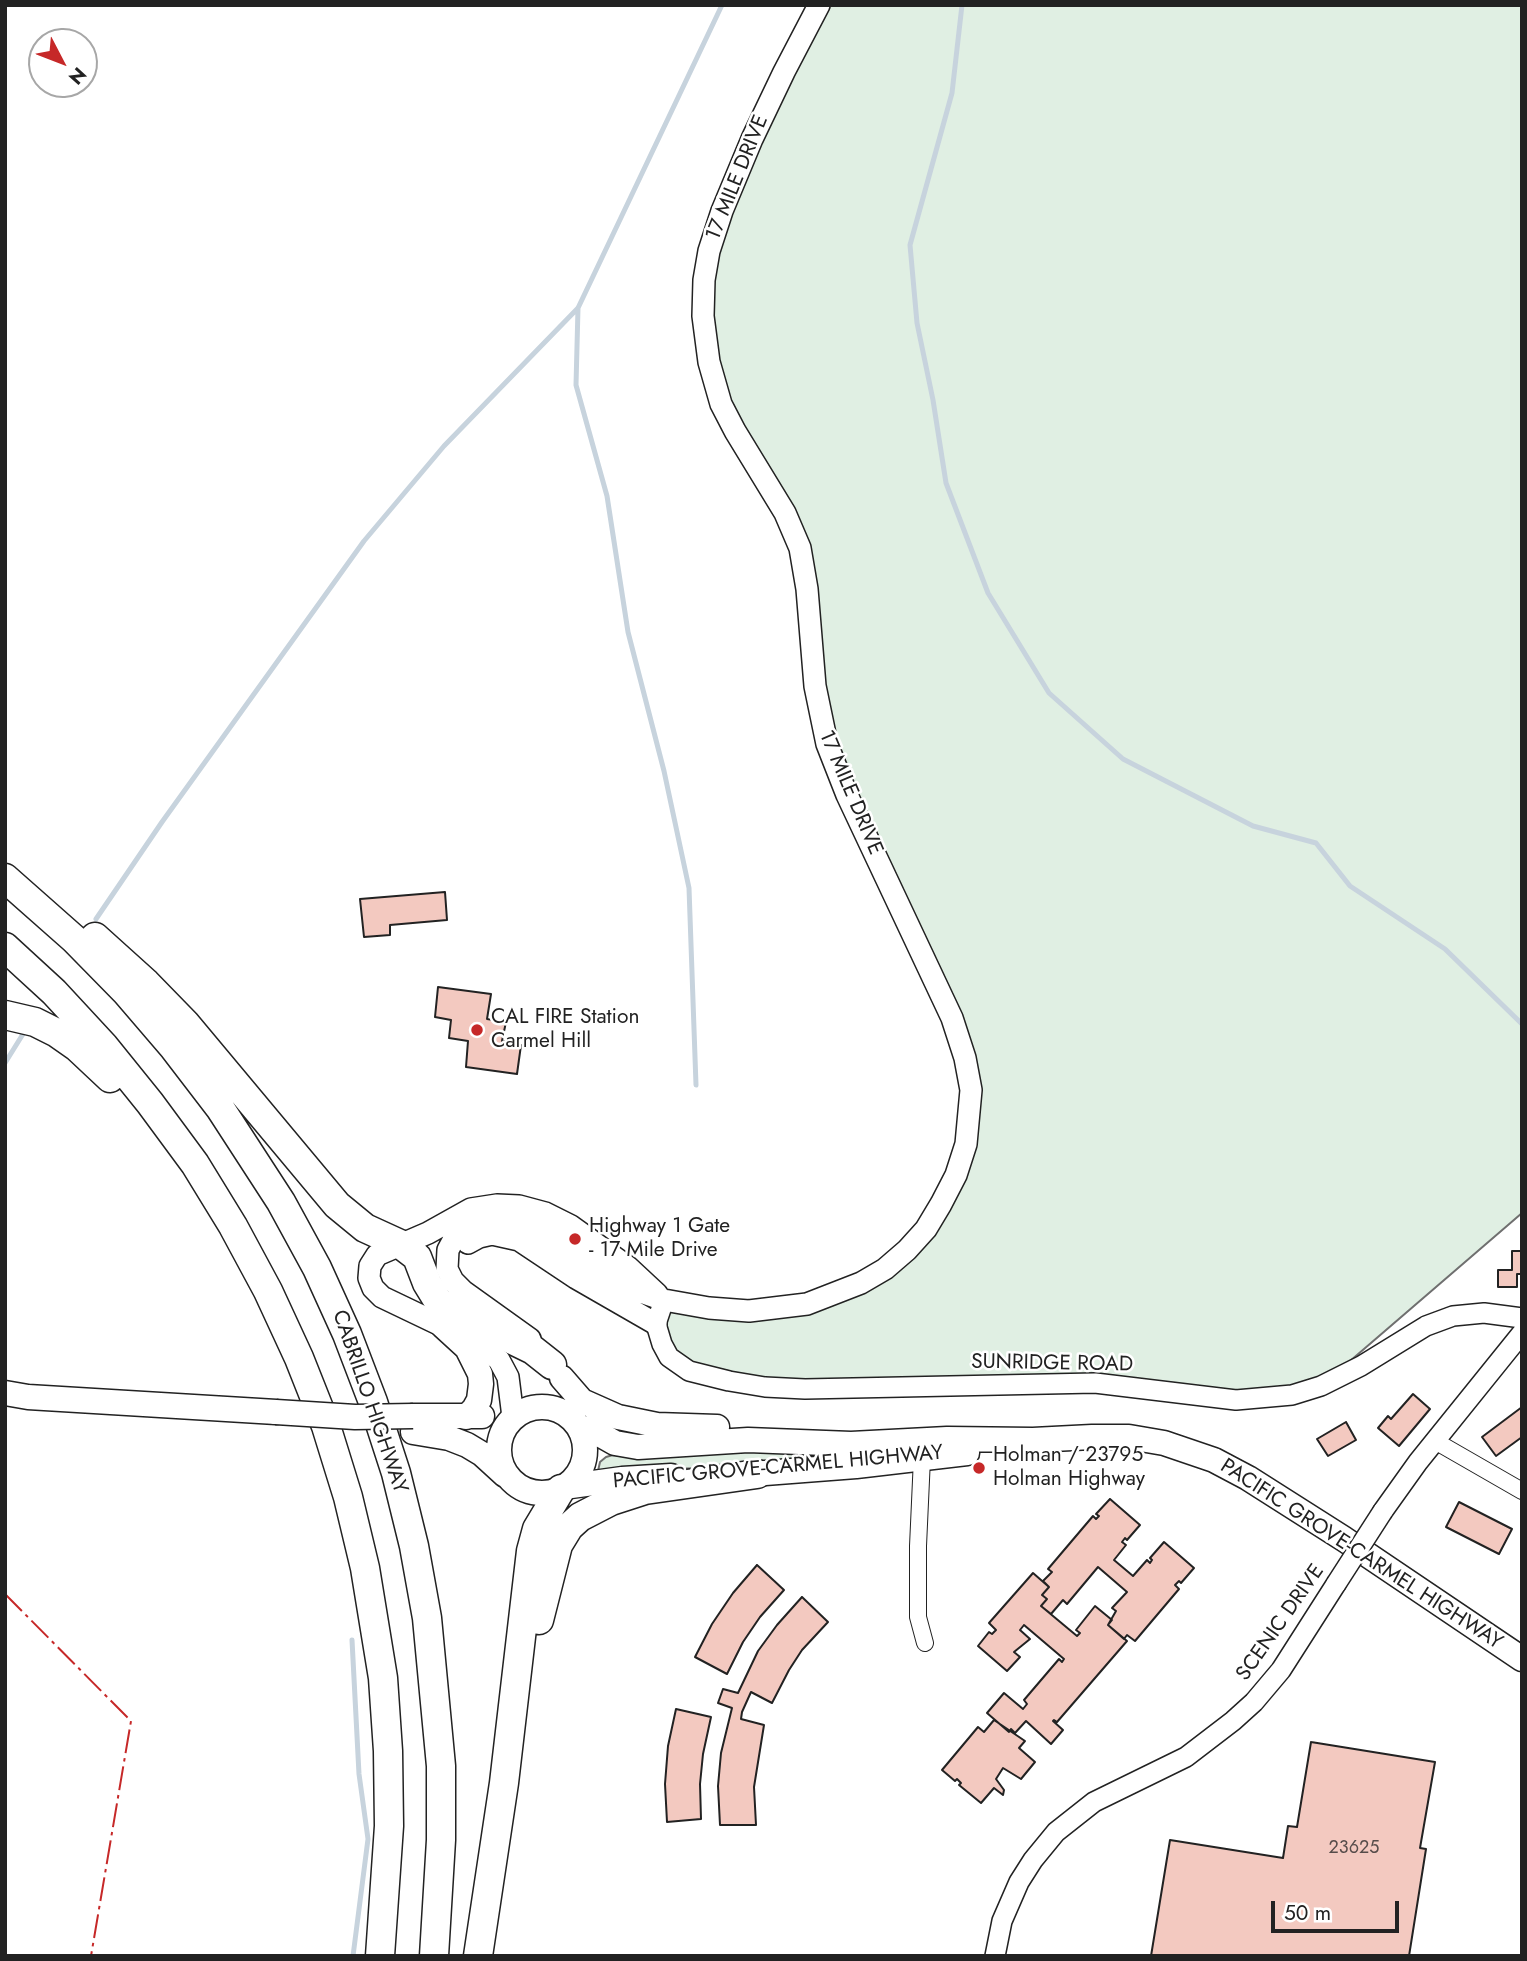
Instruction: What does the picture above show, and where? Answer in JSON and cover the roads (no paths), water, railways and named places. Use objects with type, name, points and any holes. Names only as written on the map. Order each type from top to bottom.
[{"type":"highway","points":[[5,876],[65,912],[131,969],[197,1037],[337,1205],[365,1228],[400,1244],[417,1258],[430,1290],[442,1304],[533,1350],[557,1372]]},
{"type":"highway","name":"CABRILLO HIGHWAY","points":[[5,876],[74,939],[126,992],[220,1108],[281,1202],[317,1268],[356,1356],[406,1509],[421,1581],[432,1655],[442,1801],[434,1956]]},
{"type":"highway","points":[[5,947],[79,1018],[173,1133],[215,1195],[268,1291],[309,1381],[338,1462],[365,1568],[378,1642],[388,1751],[387,1862],[380,1956]]},
{"type":"highway","points":[[5,1015],[46,1027],[87,1055],[215,1195]]},
{"type":"highway","points":[[504,1783],[550,1571],[558,1545],[569,1527],[587,1513],[633,1494],[757,1474]]},
{"type":"highway","points":[[478,1956],[504,1783],[531,1551],[537,1529],[563,1488]]},
{"type":"main road","name":"17 MILE DRIVE","points":[[447,1269],[451,1244],[467,1227],[492,1220],[516,1221],[542,1232],[627,1287],[664,1300],[709,1308],[749,1311],[807,1304],[834,1295],[885,1269],[907,1250],[926,1229],[941,1204],[956,1175],[966,1144],[971,1090],[965,1058],[952,1018],[847,794],[827,744],[815,686],[807,589],[800,548],[785,513],[721,404],[707,350],[703,316],[704,280],[709,251],[722,211],[784,72],[819,5]]},
{"type":"main road","points":[[512,1419],[509,1382],[503,1365],[484,1347],[388,1301],[370,1283],[368,1271],[372,1260],[382,1251],[428,1233],[471,1209],[498,1205],[533,1209],[571,1226],[597,1244],[628,1267],[664,1300]]},
{"type":"main road","points":[[576,1424],[572,1396],[542,1351],[525,1334],[458,1287],[447,1269],[456,1253],[473,1240],[492,1234],[512,1237],[656,1324]]},
{"type":"main road","points":[[443,1326],[467,1348],[480,1374],[479,1401],[466,1417]]},
{"type":"main road","points":[[557,1372],[577,1396],[590,1405],[628,1420],[657,1425],[732,1429],[786,1441]]},
{"type":"main road","points":[[13,1397],[355,1417],[413,1424],[467,1444],[489,1459],[508,1477],[519,1487],[532,1493],[547,1494],[563,1488],[578,1475],[584,1458],[584,1437],[576,1424],[558,1410],[544,1408],[521,1412],[512,1419],[502,1434],[499,1449],[501,1464],[508,1477]]},
{"type":"main road","points":[[413,1424],[466,1417],[496,1416],[512,1419]]},
{"type":"main road","name":"PACIFIC GROVE-CARMEL HIGHWAY","points":[[576,1424],[615,1443],[632,1447],[716,1441],[851,1444],[967,1438],[1033,1440],[1092,1437],[1138,1438],[1173,1446],[1224,1464],[1345,1539],[1522,1659]]},
{"type":"main road","name":"PACIFIC GROVE-CARMEL HIGHWAY","points":[[563,1488],[636,1478],[757,1474],[922,1458],[987,1450],[1033,1440]]},
{"type":"street","points":[[656,1324],[664,1300]]},
{"type":"street","name":"SUNRIDGE ROAD","points":[[656,1324],[665,1351],[682,1367],[710,1377],[765,1387],[824,1389],[1094,1383],[1236,1400],[1292,1395],[1321,1386],[1361,1367],[1426,1326],[1446,1318],[1484,1313],[1522,1318]]},
{"type":"street","name":"SCENIC DRIVE","points":[[995,1956],[1002,1921],[1019,1882],[1056,1832],[1094,1801],[1179,1760],[1222,1731],[1272,1681],[1382,1511],[1435,1440],[1522,1333]]},
{"type":"street","points":[[1435,1440],[1522,1491]]},
{"type":"street","points":[[922,1458],[918,1617],[925,1643]]},
{"type":"waterway","points":[[96,919],[162,822],[364,541],[444,446],[578,308],[722,5]]},
{"type":"waterway","points":[[962,5],[952,93],[910,245],[917,323],[946,483],[988,593],[1049,693],[1123,759],[1253,826],[1316,843],[1350,886],[1445,949],[1522,1024]]},
{"type":"waterway","points":[[578,308],[576,385],[607,496],[628,632],[664,771],[689,888],[696,1085]]},
{"type":"waterway","points":[[5,1063],[23,1034]]},
{"type":"waterway","points":[[352,1640],[359,1774],[368,1839],[353,1956]]},
{"type":"place","name":"CAL FIRE Station Carmel Hill","points":[[477,1030]]},
{"type":"place","name":"Highway 1 Gate - 17 Mile Drive","points":[[575,1239]]},
{"type":"place","name":"Holman / 23795 Holman Highway","points":[[979,1468]]}]
